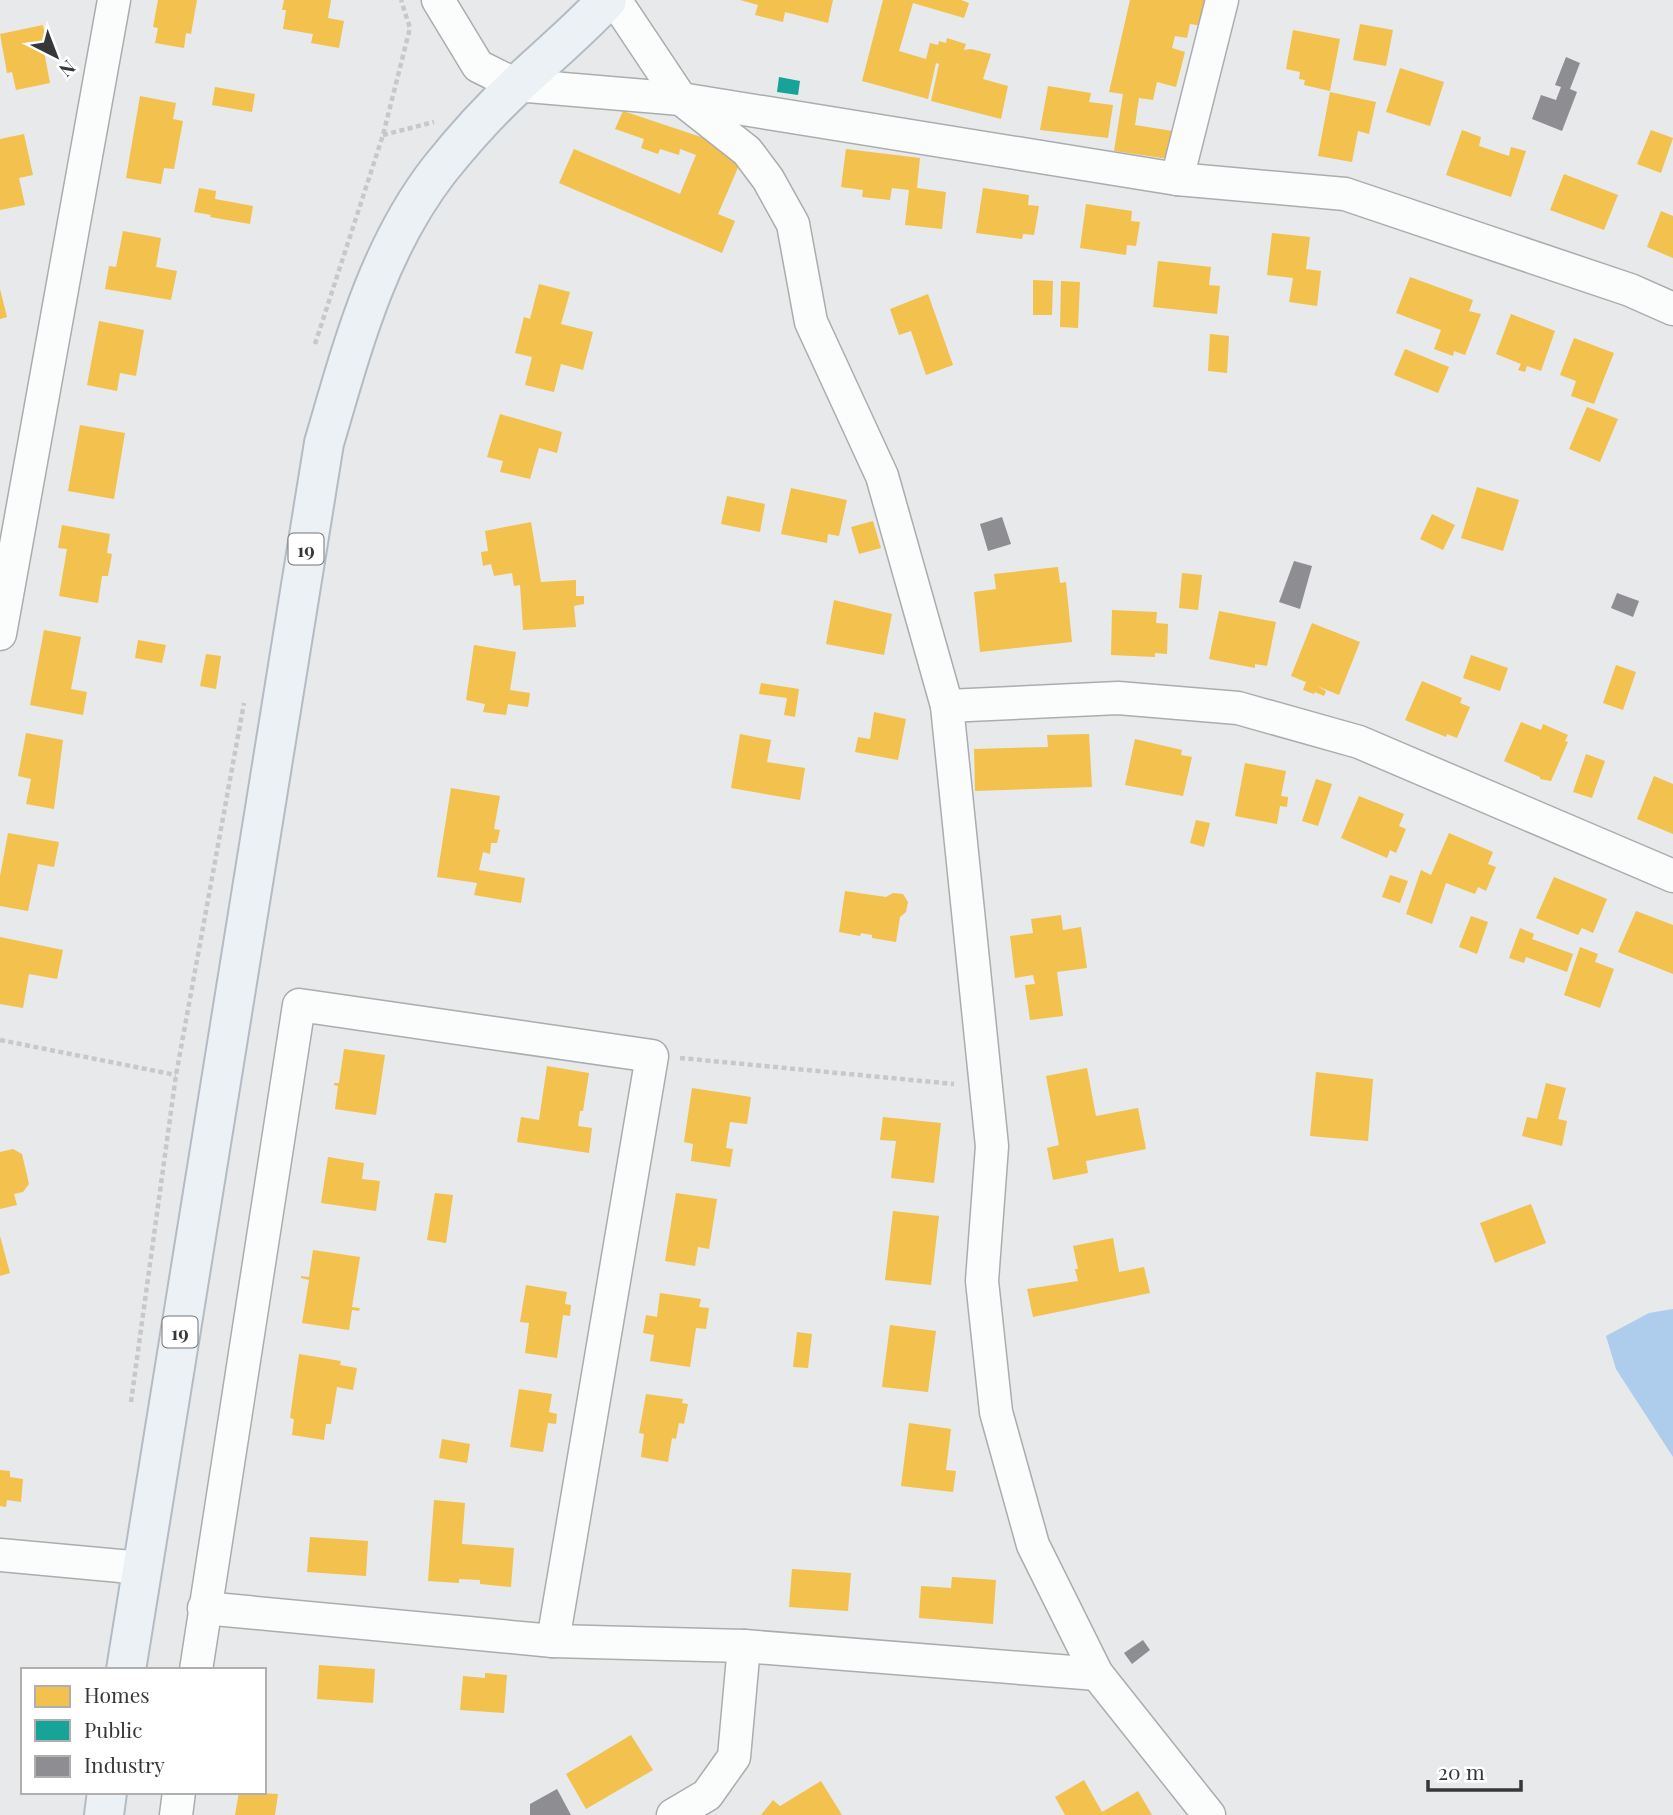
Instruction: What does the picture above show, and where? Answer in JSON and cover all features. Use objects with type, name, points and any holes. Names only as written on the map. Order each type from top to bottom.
[{"type":"main road","name":"19","points":[[126,1668],[324,443],[353,343],[375,283],[402,229],[438,172],[516,85],[607,0]]},
{"type":"main road","points":[[104,1815],[107,1794]]},
{"type":"street","points":[[0,634],[114,0]]},
{"type":"street","points":[[438,0],[478,66],[516,85],[681,99],[1177,178],[1345,194],[1630,290],[1673,309]]},
{"type":"street","points":[[615,0],[681,99],[747,151],[768,179],[793,224],[811,322],[883,476],[947,706],[992,1146],[982,1281],[996,1412],[1033,1545],[1097,1674],[1209,1815]]},
{"type":"street","points":[[1177,178],[1222,0]]},
{"type":"street","points":[[947,706],[1118,698],[1238,708],[1359,742],[1673,876]]},
{"type":"street","points":[[196,1668],[299,1005],[652,1056],[553,1641]]},
{"type":"street","points":[[0,1555],[142,1567]]},
{"type":"street","points":[[204,1608],[553,1641],[744,1646],[1097,1674]]},
{"type":"street","points":[[673,1815],[707,1795],[734,1757],[744,1646]]},
{"type":"street","points":[[176,1815],[179,1794]]},
{"type":"path","points":[[383,135],[410,28],[401,0]]},
{"type":"path","points":[[0,1040],[176,1075]]},
{"type":"path","points":[[652,1056],[985,1086]]},
{"type":"water","points":[[1673,1309],[1673,1457],[1616,1369],[1606,1336],[1649,1313]]},
{"type":"building: Homes","points":[[158,0],[197,0],[191,34],[186,33],[184,48],[155,43],[158,28],[153,27]]},
{"type":"building: Homes","points":[[284,0],[331,0],[328,18],[344,21],[339,48],[311,43],[313,34],[283,29],[286,10],[282,10]]},
{"type":"building: Homes","points":[[740,0],[833,0],[828,23],[785,12],[783,22],[755,15],[758,5]]},
{"type":"building: Homes","points":[[883,0],[961,0],[969,3],[964,18],[913,3],[899,51],[926,59],[930,43],[946,43],[947,38],[966,44],[964,50],[991,54],[983,79],[1008,86],[1001,119],[931,101],[939,64],[936,63],[928,99],[862,81]]},
{"type":"building: Homes","points":[[1130,0],[1208,0],[1203,26],[1190,24],[1187,38],[1175,36],[1172,48],[1185,52],[1176,87],[1157,82],[1153,100],[1139,98],[1135,125],[1173,131],[1169,159],[1114,151],[1123,94],[1109,92]]},
{"type":"building: Homes","points":[[1360,24],[1393,30],[1386,66],[1353,60]]},
{"type":"building: Homes","points":[[43,25],[47,45],[43,46],[50,83],[16,90],[12,72],[7,73],[0,34]]},
{"type":"building: Homes","points":[[1293,30],[1340,39],[1330,91],[1304,85],[1305,80],[1299,79],[1300,72],[1286,69]]},
{"type":"building: Homes","points":[[1400,68],[1444,82],[1430,126],[1386,112]]},
{"type":"building: Homes","points":[[1048,86],[1091,93],[1089,102],[1113,105],[1108,138],[1040,130]]},
{"type":"building: Homes","points":[[215,87],[255,94],[252,112],[212,105]]},
{"type":"building: Homes","points":[[1330,92],[1376,102],[1369,134],[1358,131],[1352,162],[1318,156]]},
{"type":"building: Homes","points":[[140,96],[176,103],[173,119],[183,121],[174,169],[164,168],[161,184],[126,178]]},
{"type":"building: Homes","points":[[623,111],[704,138],[740,163],[718,214],[735,221],[722,253],[559,183],[574,149],[680,194],[696,155],[680,149],[679,155],[660,149],[658,154],[641,148],[644,139],[615,129]]},
{"type":"building: Homes","points":[[1462,130],[1481,137],[1479,146],[1509,156],[1511,147],[1526,151],[1511,197],[1446,175]]},
{"type":"building: Homes","points":[[1651,130],[1673,138],[1661,173],[1637,164]]},
{"type":"building: Homes","points":[[24,134],[33,175],[19,178],[25,205],[0,210],[0,139]]},
{"type":"building: Homes","points":[[846,149],[920,158],[917,188],[946,192],[942,229],[905,225],[909,190],[892,188],[890,200],[862,197],[863,190],[841,187]]},
{"type":"building: Homes","points":[[1564,174],[1618,195],[1604,230],[1550,210]]},
{"type":"building: Homes","points":[[199,188],[216,191],[215,199],[253,206],[250,224],[194,212]]},
{"type":"building: Homes","points":[[983,188],[1029,195],[1028,205],[1039,206],[1034,235],[1023,234],[1022,239],[976,233]]},
{"type":"building: Homes","points":[[1086,204],[1132,211],[1131,221],[1140,222],[1136,246],[1127,245],[1126,255],[1080,248]]},
{"type":"building: Homes","points":[[1661,211],[1673,216],[1673,258],[1647,247]]},
{"type":"building: Homes","points":[[123,231],[161,238],[156,267],[177,271],[171,300],[105,289],[109,266],[116,267]]},
{"type":"building: Homes","points":[[1272,233],[1310,237],[1306,269],[1321,271],[1317,306],[1289,302],[1293,278],[1267,275]]},
{"type":"building: Homes","points":[[1158,261],[1211,267],[1209,285],[1220,286],[1217,314],[1153,307]]},
{"type":"building: Homes","points":[[1410,277],[1473,300],[1469,311],[1481,314],[1465,355],[1454,351],[1453,356],[1434,349],[1441,330],[1396,313]]},
{"type":"building: Homes","points":[[1033,280],[1053,281],[1052,315],[1033,315]]},
{"type":"building: Homes","points":[[1061,281],[1080,282],[1078,328],[1060,327]]},
{"type":"building: Homes","points":[[539,284],[570,292],[561,324],[593,332],[583,370],[561,364],[554,392],[525,385],[532,357],[515,353],[524,317],[530,319]]},
{"type":"building: Homes","points":[[0,289],[7,317],[0,319]]},
{"type":"building: Homes","points":[[928,294],[953,365],[926,375],[911,331],[899,335],[890,309]]},
{"type":"building: Homes","points":[[1511,314],[1555,331],[1541,371],[1527,366],[1525,372],[1518,370],[1521,364],[1496,354]]},
{"type":"building: Homes","points":[[99,321],[144,330],[136,376],[120,373],[117,391],[87,385]]},
{"type":"building: Homes","points":[[1210,334],[1229,336],[1227,373],[1208,371]]},
{"type":"building: Homes","points":[[1574,338],[1614,353],[1594,404],[1571,396],[1576,381],[1560,375]]},
{"type":"building: Homes","points":[[1405,349],[1449,367],[1438,393],[1394,375]]},
{"type":"building: Homes","points":[[1587,407],[1618,419],[1600,462],[1569,449]]},
{"type":"building: Homes","points":[[500,414],[562,432],[557,453],[539,448],[530,479],[500,472],[503,461],[487,457]]},
{"type":"building: Homes","points":[[80,425],[125,433],[114,499],[68,491]]},
{"type":"building: Homes","points":[[1477,487],[1519,500],[1503,551],[1461,538]]},
{"type":"building: Homes","points":[[791,488],[847,500],[839,536],[828,534],[827,543],[781,534]]},
{"type":"building: Homes","points":[[727,496],[765,504],[760,532],[721,524]]},
{"type":"building: Homes","points":[[1432,514],[1455,525],[1443,550],[1420,539]]},
{"type":"building: Homes","points":[[873,521],[881,548],[859,554],[851,527]]},
{"type":"building: Homes","points":[[531,522],[541,582],[576,580],[576,596],[584,596],[584,604],[574,606],[576,627],[523,630],[520,585],[514,586],[512,573],[494,576],[491,564],[483,566],[481,552],[488,551],[485,531]]},
{"type":"building: Homes","points":[[62,525],[110,534],[107,553],[112,554],[108,576],[102,576],[98,603],[59,596],[67,549],[58,548]]},
{"type":"building: Homes","points":[[1058,567],[1060,583],[1066,582],[1072,642],[980,652],[974,592],[996,589],[994,574]]},
{"type":"building: Homes","points":[[1182,573],[1202,575],[1198,610],[1179,608]]},
{"type":"building: Homes","points":[[834,600],[892,614],[884,655],[826,644]]},
{"type":"building: Homes","points":[[1112,610],[1157,612],[1156,623],[1168,624],[1167,654],[1155,653],[1155,657],[1111,655]]},
{"type":"building: Homes","points":[[1219,611],[1276,622],[1267,666],[1255,664],[1255,668],[1209,659]]},
{"type":"building: Homes","points":[[1312,623],[1360,642],[1339,695],[1317,686],[1326,691],[1324,696],[1303,690],[1306,682],[1291,676]]},
{"type":"building: Homes","points":[[44,630],[81,637],[71,689],[87,692],[83,715],[30,705]]},
{"type":"building: Homes","points":[[138,640],[166,645],[162,663],[135,658]]},
{"type":"building: Homes","points":[[474,645],[516,652],[510,690],[530,693],[528,707],[508,704],[506,715],[483,712],[485,704],[466,700]]},
{"type":"building: Homes","points":[[206,654],[221,656],[216,689],[200,686]]},
{"type":"building: Homes","points":[[1471,655],[1508,668],[1500,691],[1463,678]]},
{"type":"building: Homes","points":[[1616,665],[1636,672],[1623,710],[1603,703]]},
{"type":"building: Homes","points":[[1422,681],[1462,698],[1460,703],[1470,707],[1457,738],[1447,734],[1446,737],[1405,720]]},
{"type":"building: Homes","points":[[761,683],[799,689],[795,717],[784,715],[787,698],[759,694]]},
{"type":"building: Homes","points":[[874,712],[906,719],[898,760],[855,752],[858,737],[870,739]]},
{"type":"building: Homes","points":[[1521,722],[1541,730],[1543,724],[1568,735],[1565,741],[1568,742],[1551,781],[1540,779],[1504,761]]},
{"type":"building: Homes","points":[[26,733],[63,740],[54,809],[26,804],[31,779],[18,776]]},
{"type":"building: Homes","points":[[740,734],[771,740],[767,762],[805,768],[800,800],[731,788]]},
{"type":"building: Homes","points":[[1089,734],[1092,787],[975,791],[974,749],[1048,747],[1047,735]]},
{"type":"building: Homes","points":[[1135,739],[1182,750],[1181,755],[1192,757],[1183,796],[1125,785]]},
{"type":"building: Homes","points":[[1586,754],[1605,761],[1592,798],[1573,792]]},
{"type":"building: Homes","points":[[1245,763],[1286,771],[1281,796],[1288,797],[1287,807],[1280,806],[1277,824],[1235,816]]},
{"type":"building: Homes","points":[[1654,776],[1673,784],[1673,834],[1637,819]]},
{"type":"building: Homes","points":[[1316,779],[1332,784],[1318,826],[1302,821]]},
{"type":"building: Homes","points":[[451,788],[500,796],[494,829],[500,830],[497,843],[491,843],[490,854],[483,852],[479,870],[525,878],[521,903],[474,895],[477,883],[437,877]]},
{"type":"building: Homes","points":[[1359,796],[1404,814],[1399,826],[1406,829],[1396,853],[1390,850],[1387,858],[1341,838]]},
{"type":"building: Homes","points":[[1196,820],[1210,823],[1204,847],[1190,843]]},
{"type":"building: Homes","points":[[8,833],[59,842],[54,867],[38,864],[28,911],[0,906],[0,876]]},
{"type":"building: Homes","points":[[1449,833],[1493,852],[1488,864],[1496,867],[1486,891],[1478,887],[1475,894],[1446,883],[1432,924],[1406,914],[1421,870],[1431,875]]},
{"type":"building: Homes","points":[[1390,875],[1408,881],[1400,903],[1382,897]]},
{"type":"building: Homes","points":[[1554,877],[1607,899],[1593,933],[1582,928],[1578,935],[1536,918]]},
{"type":"building: Homes","points":[[845,891],[886,897],[893,893],[903,894],[908,902],[906,912],[900,917],[896,942],[872,938],[872,935],[861,933],[860,936],[839,932]]},
{"type":"building: Homes","points":[[1636,911],[1673,925],[1673,974],[1618,952]]},
{"type":"building: Homes","points":[[1061,915],[1063,930],[1081,927],[1087,968],[1057,972],[1063,1016],[1030,1020],[1025,985],[1035,984],[1033,975],[1015,978],[1010,936],[1033,933],[1031,919]]},
{"type":"building: Homes","points":[[1471,916],[1488,922],[1477,954],[1459,947]]},
{"type":"building: Homes","points":[[1520,928],[1534,934],[1532,939],[1573,954],[1567,972],[1526,957],[1524,963],[1509,958]]},
{"type":"building: Homes","points":[[0,937],[63,950],[57,979],[29,974],[23,1008],[0,1004]]},
{"type":"building: Homes","points":[[1580,947],[1598,954],[1595,962],[1614,969],[1600,1008],[1564,995]]},
{"type":"building: Homes","points":[[344,1049],[385,1055],[376,1115],[335,1109],[338,1086],[334,1083],[339,1083]]},
{"type":"building: Homes","points":[[547,1066],[589,1073],[578,1126],[592,1128],[589,1153],[517,1142],[521,1117],[539,1120]]},
{"type":"building: Homes","points":[[1087,1068],[1096,1116],[1138,1108],[1146,1149],[1086,1161],[1088,1173],[1053,1180],[1047,1148],[1059,1145],[1046,1076]]},
{"type":"building: Homes","points":[[1316,1072],[1373,1079],[1368,1141],[1310,1136]]},
{"type":"building: Homes","points":[[1546,1083],[1566,1088],[1558,1119],[1567,1121],[1562,1146],[1522,1136],[1527,1117],[1537,1119]]},
{"type":"building: Homes","points":[[692,1088],[751,1097],[747,1124],[730,1122],[726,1148],[733,1149],[730,1167],[691,1161],[693,1144],[684,1142]]},
{"type":"building: Homes","points":[[883,1117],[941,1123],[934,1183],[891,1178],[896,1141],[880,1140]]},
{"type":"building: Homes","points":[[13,1149],[22,1154],[29,1184],[23,1192],[14,1194],[17,1205],[0,1209],[0,1152]]},
{"type":"building: Homes","points":[[328,1157],[364,1163],[362,1179],[380,1181],[376,1211],[321,1203]]},
{"type":"building: Homes","points":[[435,1193],[453,1195],[446,1243],[427,1240]]},
{"type":"building: Homes","points":[[676,1193],[717,1199],[709,1249],[698,1247],[695,1266],[665,1261]]},
{"type":"building: Homes","points":[[1531,1204],[1546,1243],[1495,1263],[1480,1223]]},
{"type":"building: Homes","points":[[893,1211],[939,1216],[931,1285],[885,1280]]},
{"type":"building: Homes","points":[[0,1236],[10,1273],[0,1276]]},
{"type":"building: Homes","points":[[1113,1238],[1119,1272],[1144,1267],[1150,1293],[1033,1317],[1027,1289],[1078,1281],[1073,1246]]},
{"type":"building: Homes","points":[[313,1250],[360,1257],[352,1307],[360,1308],[359,1311],[352,1310],[349,1330],[302,1323],[309,1280],[301,1276],[309,1277]]},
{"type":"building: Homes","points":[[526,1285],[567,1292],[565,1304],[571,1305],[570,1316],[563,1315],[557,1358],[525,1353],[529,1323],[520,1322]]},
{"type":"building: Homes","points":[[660,1293],[701,1299],[699,1307],[709,1308],[706,1329],[696,1328],[690,1367],[650,1361],[654,1335],[643,1333],[646,1315],[657,1317]]},
{"type":"building: Homes","points":[[890,1325],[936,1331],[928,1392],[882,1387]]},
{"type":"building: Homes","points":[[797,1332],[812,1334],[808,1368],[793,1367]]},
{"type":"building: Homes","points":[[299,1354],[341,1361],[340,1365],[357,1368],[353,1390],[337,1387],[331,1424],[326,1424],[324,1440],[292,1435],[294,1419],[290,1418]]},
{"type":"building: Homes","points":[[519,1389],[552,1394],[549,1412],[557,1414],[556,1424],[548,1423],[543,1452],[510,1447]]},
{"type":"building: Homes","points":[[646,1394],[683,1399],[682,1403],[688,1404],[684,1424],[679,1423],[676,1439],[672,1438],[668,1462],[641,1457],[644,1434],[639,1433]]},
{"type":"building: Homes","points":[[909,1423],[951,1429],[946,1470],[956,1471],[953,1492],[901,1486]]},
{"type":"building: Homes","points":[[442,1439],[470,1444],[467,1463],[439,1458]]},
{"type":"building: Homes","points":[[0,1470],[10,1471],[10,1477],[23,1479],[21,1502],[7,1500],[6,1507],[0,1506]]},
{"type":"building: Homes","points":[[434,1500],[465,1503],[462,1544],[514,1548],[511,1587],[480,1584],[480,1580],[459,1579],[459,1583],[428,1581]]},
{"type":"building: Homes","points":[[310,1537],[368,1541],[366,1576],[307,1572]]},
{"type":"building: Homes","points":[[792,1569],[851,1573],[848,1611],[789,1607]]},
{"type":"building: Homes","points":[[952,1577],[996,1580],[993,1624],[919,1618],[921,1586],[951,1588]]},
{"type":"building: Homes","points":[[319,1665],[375,1669],[373,1703],[317,1699]]},
{"type":"building: Homes","points":[[485,1673],[507,1675],[504,1713],[460,1710],[463,1676],[485,1678]]},
{"type":"building: Homes","points":[[631,1735],[653,1770],[586,1809],[566,1774]]},
{"type":"building: Homes","points":[[1084,1780],[1102,1812],[1138,1791],[1152,1815],[1065,1815],[1055,1797]]},
{"type":"building: Homes","points":[[821,1781],[842,1815],[761,1815],[773,1800],[780,1806]]},
{"type":"building: Homes","points":[[239,1794],[278,1794],[275,1815],[235,1815]]},
{"type":"building: Public","points":[[779,77],[800,81],[798,95],[777,92]]},
{"type":"building: Industry","points":[[1566,57],[1580,63],[1570,89],[1577,92],[1562,131],[1532,119],[1541,95],[1556,100],[1561,87],[1555,85]]},
{"type":"building: Industry","points":[[1002,517],[1011,544],[988,551],[980,524]]},
{"type":"building: Industry","points":[[1294,561],[1312,566],[1300,609],[1279,602]]},
{"type":"building: Industry","points":[[1617,593],[1639,601],[1633,617],[1611,608]]},
{"type":"building: Industry","points":[[1143,1640],[1150,1650],[1132,1664],[1124,1653]]},
{"type":"building: Industry","points":[[557,1789],[571,1815],[530,1815],[530,1804]]}]
